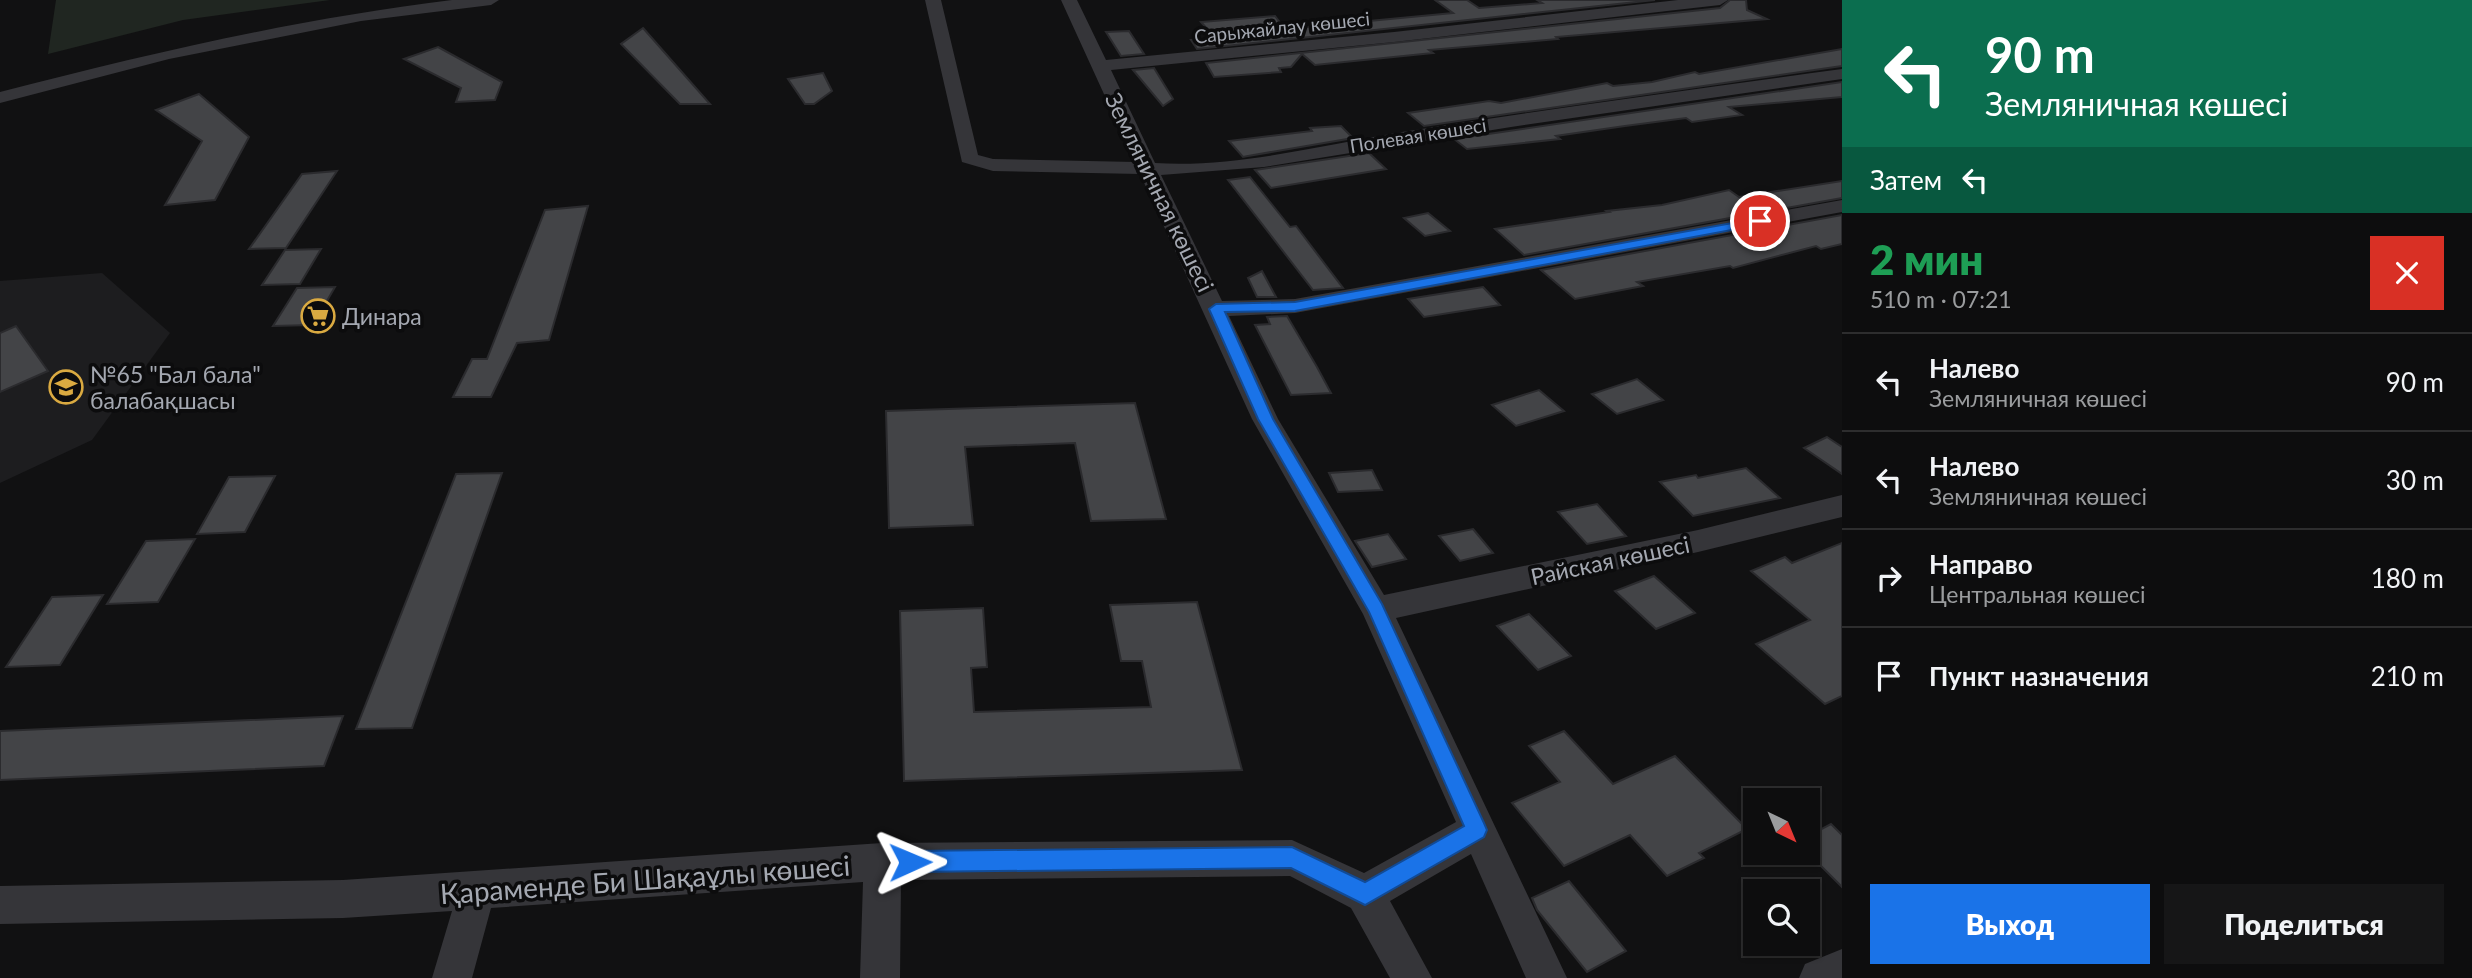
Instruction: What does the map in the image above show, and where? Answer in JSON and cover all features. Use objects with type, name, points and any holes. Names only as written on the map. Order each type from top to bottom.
[{"type":"street","points":[[0,98],[361,8],[491,0]]},
{"type":"street","name":"Полевая көшесі","points":[[933,0],[969,158],[977,163],[993,165],[1150,170],[1225,166],[1600,107],[1842,74]]},
{"type":"street","name":"Земляничная көшесі","points":[[1069,0],[1216,309],[1265,419],[1376,609],[1476,830],[1547,978]]},
{"type":"street","name":"Сарыжайлау көшесі","points":[[1099,66],[1394,37],[1720,0]]},
{"type":"street","points":[[1216,309],[1295,306],[1842,206]]},
{"type":"street","name":"Райская көшесі","points":[[1376,609],[1698,541],[1842,506]]},
{"type":"street","points":[[1412,978],[1365,894],[1476,830]]},
{"type":"street","name":"Қараменде Би Шақаұлы көшесі","points":[[4,911],[343,900],[883,862],[1292,858],[1365,894]]},
{"type":"street","points":[[880,978],[883,862]]},
{"type":"street","points":[[452,978],[476,892]]},
{"type":"street","points":[[1819,978],[1842,969]]},
{"type":"shaded area","points":[[56,0],[330,0],[183,20],[48,54]]},
{"type":"shaded area","name":"№65 \"Бал бала\" балабақшасы","points":[[102,273],[170,333],[92,440],[0,483],[0,281]]},
{"type":"building","points":[[1435,0],[1467,0],[1479,8],[1542,3],[1537,0],[1655,0],[1197,49],[1191,40],[1216,39],[1201,22],[1275,16],[1285,29],[1453,13]]},
{"type":"building","points":[[1730,0],[1746,0],[1747,10],[1767,19],[1556,37],[1558,39],[1429,50],[1433,53],[1315,65],[1302,54],[1291,67],[1279,68],[1281,72],[1214,77],[1206,63],[1720,8]]},
{"type":"building","points":[[643,28],[710,104],[680,104],[621,44]]},
{"type":"building","points":[[1129,31],[1144,54],[1121,56],[1106,32]]},
{"type":"building","points":[[438,47],[502,82],[495,100],[456,102],[461,88],[404,59]]},
{"type":"building","points":[[1842,49],[1842,66],[1424,126],[1408,113],[1489,101],[1501,103],[1607,83],[1613,86],[1652,82],[1695,72],[1699,74]]},
{"type":"building","points":[[1154,68],[1173,99],[1163,106],[1133,70]]},
{"type":"building","points":[[823,73],[832,91],[814,104],[805,104],[788,79]]},
{"type":"building","points":[[1842,82],[1842,97],[1729,107],[1742,115],[1692,122],[1686,118],[1556,136],[1560,139],[1467,149],[1454,139]]},
{"type":"building","points":[[199,94],[249,137],[215,200],[165,205],[202,141],[156,110]]},
{"type":"building","points":[[1341,126],[1353,138],[1243,157],[1229,141],[1312,131],[1310,128]]},
{"type":"building","points":[[1369,153],[1386,169],[1271,188],[1255,170]]},
{"type":"building","points":[[337,171],[286,248],[249,249],[302,174]]},
{"type":"building","points":[[1250,177],[1290,227],[1296,226],[1343,288],[1313,290],[1228,180]]},
{"type":"building","points":[[1842,181],[1842,198],[1524,255],[1495,229],[1662,205],[1729,190],[1739,197]]},
{"type":"building","points":[[588,206],[549,340],[517,343],[491,397],[453,397],[472,359],[487,359],[545,210]]},
{"type":"building","points":[[1428,213],[1450,231],[1425,236],[1404,218]]},
{"type":"building","points":[[1842,215],[1842,244],[1821,249],[1816,246],[1733,268],[1730,266],[1637,282],[1643,286],[1575,299],[1541,270]]},
{"type":"building","points":[[321,249],[300,284],[262,285],[285,250]]},
{"type":"building","points":[[1262,271],[1276,297],[1257,297],[1248,278]]},
{"type":"building","points":[[335,287],[313,325],[273,326],[297,288]]},
{"type":"building","points":[[1483,287],[1500,305],[1424,317],[1408,299]]},
{"type":"building","points":[[1287,316],[1331,393],[1291,395],[1255,325],[1270,324],[1267,317]]},
{"type":"building","points":[[16,326],[48,371],[0,392],[0,333]]},
{"type":"building","points":[[1637,379],[1663,400],[1617,414],[1592,394]]},
{"type":"building","points":[[1539,390],[1564,411],[1516,426],[1492,405]]},
{"type":"building","points":[[1135,403],[1166,519],[1091,521],[1075,443],[965,447],[973,525],[889,528],[886,411]]},
{"type":"building","points":[[1827,437],[1842,447],[1842,474],[1804,448]]},
{"type":"building","points":[[1746,468],[1780,498],[1693,516],[1660,482],[1696,475],[1698,478]]},
{"type":"building","points":[[1372,470],[1382,490],[1338,492],[1329,473]]},
{"type":"building","points":[[502,473],[412,728],[356,729],[456,474]]},
{"type":"building","points":[[275,476],[245,532],[197,534],[229,477]]},
{"type":"building","points":[[1597,504],[1626,536],[1587,544],[1558,512]]},
{"type":"building","points":[[1473,529],[1493,553],[1460,561],[1439,536]]},
{"type":"building","points":[[1388,534],[1406,559],[1372,567],[1355,541]]},
{"type":"building","points":[[195,539],[158,602],[107,604],[146,541]]},
{"type":"building","points":[[1842,543],[1842,696],[1825,704],[1756,644],[1810,620],[1751,571],[1785,557],[1792,563]]},
{"type":"building","points":[[1654,576],[1695,613],[1656,629],[1615,591]]},
{"type":"building","points":[[103,595],[60,665],[6,667],[52,597]]},
{"type":"building","points":[[1197,602],[1242,770],[904,781],[900,611],[983,608],[987,667],[971,668],[974,712],[1151,707],[1142,661],[1121,661],[1110,605]]},
{"type":"building","points":[[1529,614],[1571,656],[1538,670],[1497,626]]},
{"type":"building","points":[[343,716],[324,766],[0,780],[0,731]]},
{"type":"building","points":[[1564,731],[1613,784],[1675,756],[1743,825],[1743,831],[1699,853],[1704,858],[1667,876],[1630,835],[1564,866],[1512,803],[1560,782],[1529,746]]},
{"type":"building","points":[[1831,824],[1842,835],[1842,887],[1820,865],[1820,830]]},
{"type":"building","points":[[1569,881],[1626,951],[1587,972],[1537,910],[1532,898]]},
{"type":"place","name":"Динара","points":[[318,316]]},
{"type":"place","name":"№65 \"Бал бала\" балабақшасы","points":[[66,387]]},
{"type":"route","points":[[910,862],[1292,858],[1365,894],[1476,830],[1376,609],[1265,419],[1216,309],[1295,306],[1760,221]]}]
